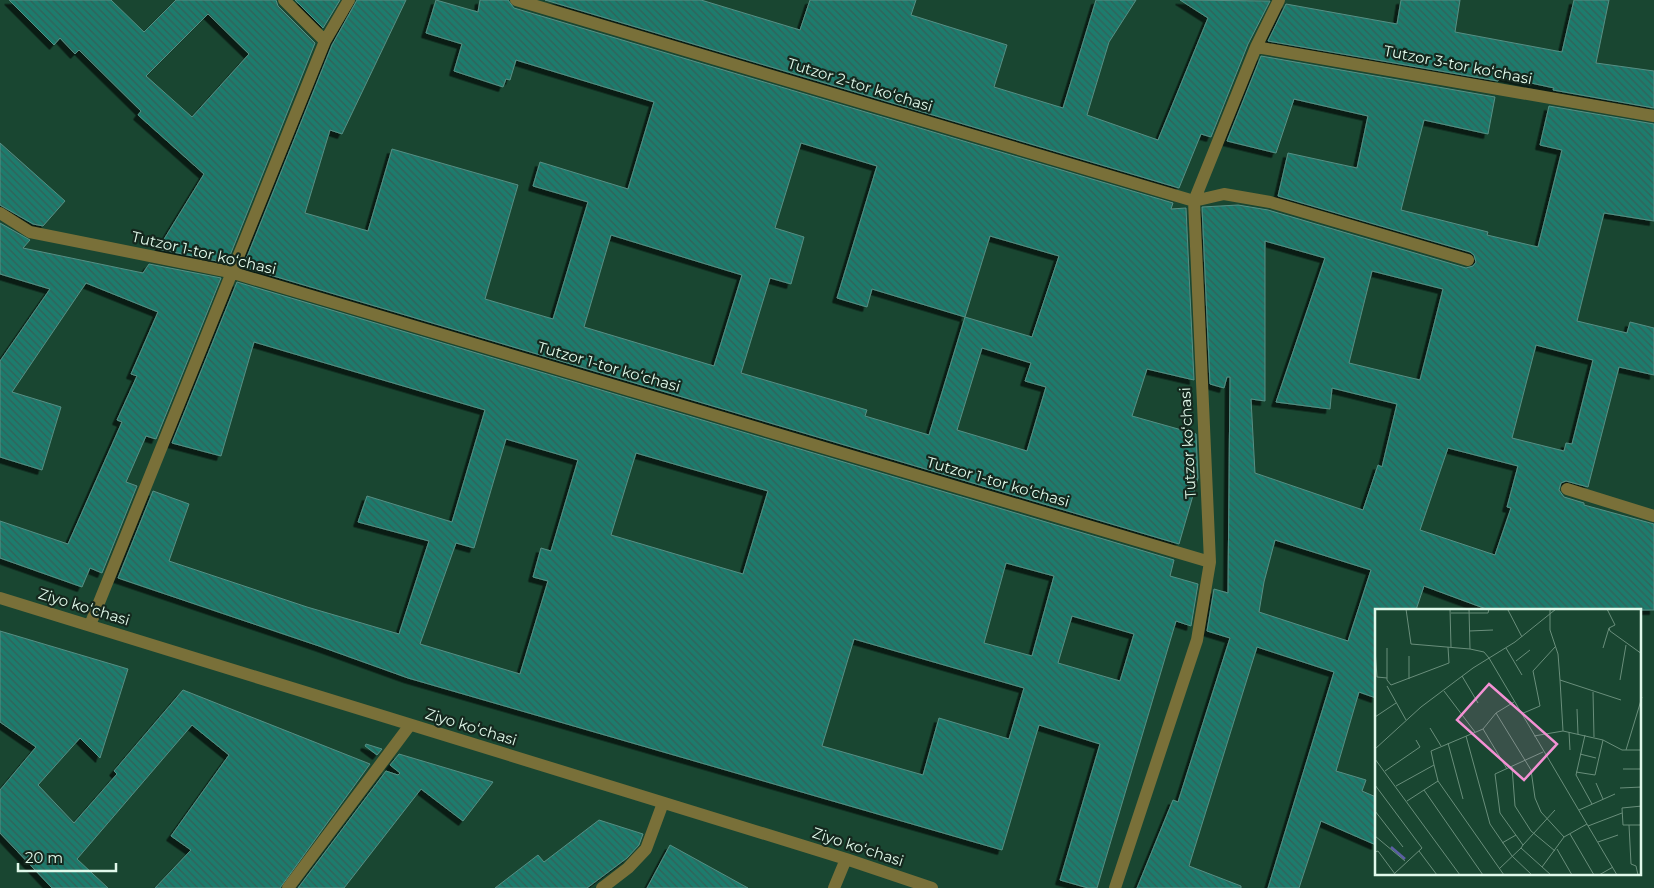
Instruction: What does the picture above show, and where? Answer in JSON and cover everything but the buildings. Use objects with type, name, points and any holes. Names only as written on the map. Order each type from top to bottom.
[{"type":"street","points":[[284,0],[325,42]]},
{"type":"street","points":[[90,625],[230,272],[325,42],[349,0]]},
{"type":"street","name":"Tutzor 2-tor koʻchasi","points":[[516,0],[1194,201]]},
{"type":"street","name":"Tutzor koʻchasi","points":[[1115,888],[1198,640],[1210,562],[1194,201],[1256,47],[1279,0]]},
{"type":"street","name":"Tutzor 3-tor koʻchasi","points":[[1256,47],[1654,116]]},
{"type":"street","points":[[1194,201],[1224,194],[1270,202],[1468,260]]},
{"type":"street","name":"Tutzor 1-tor koʻchasi","points":[[0,213],[30,232],[230,272],[1210,562]]},
{"type":"street","points":[[1567,489],[1654,516]]},
{"type":"street","name":"Ziyo koʻchasi","points":[[0,598],[846,859],[932,888]]},
{"type":"street","points":[[288,888],[410,725]]},
{"type":"street","points":[[602,888],[628,868],[646,850],[663,803]]},
{"type":"street","points":[[834,888],[846,859]]}]
